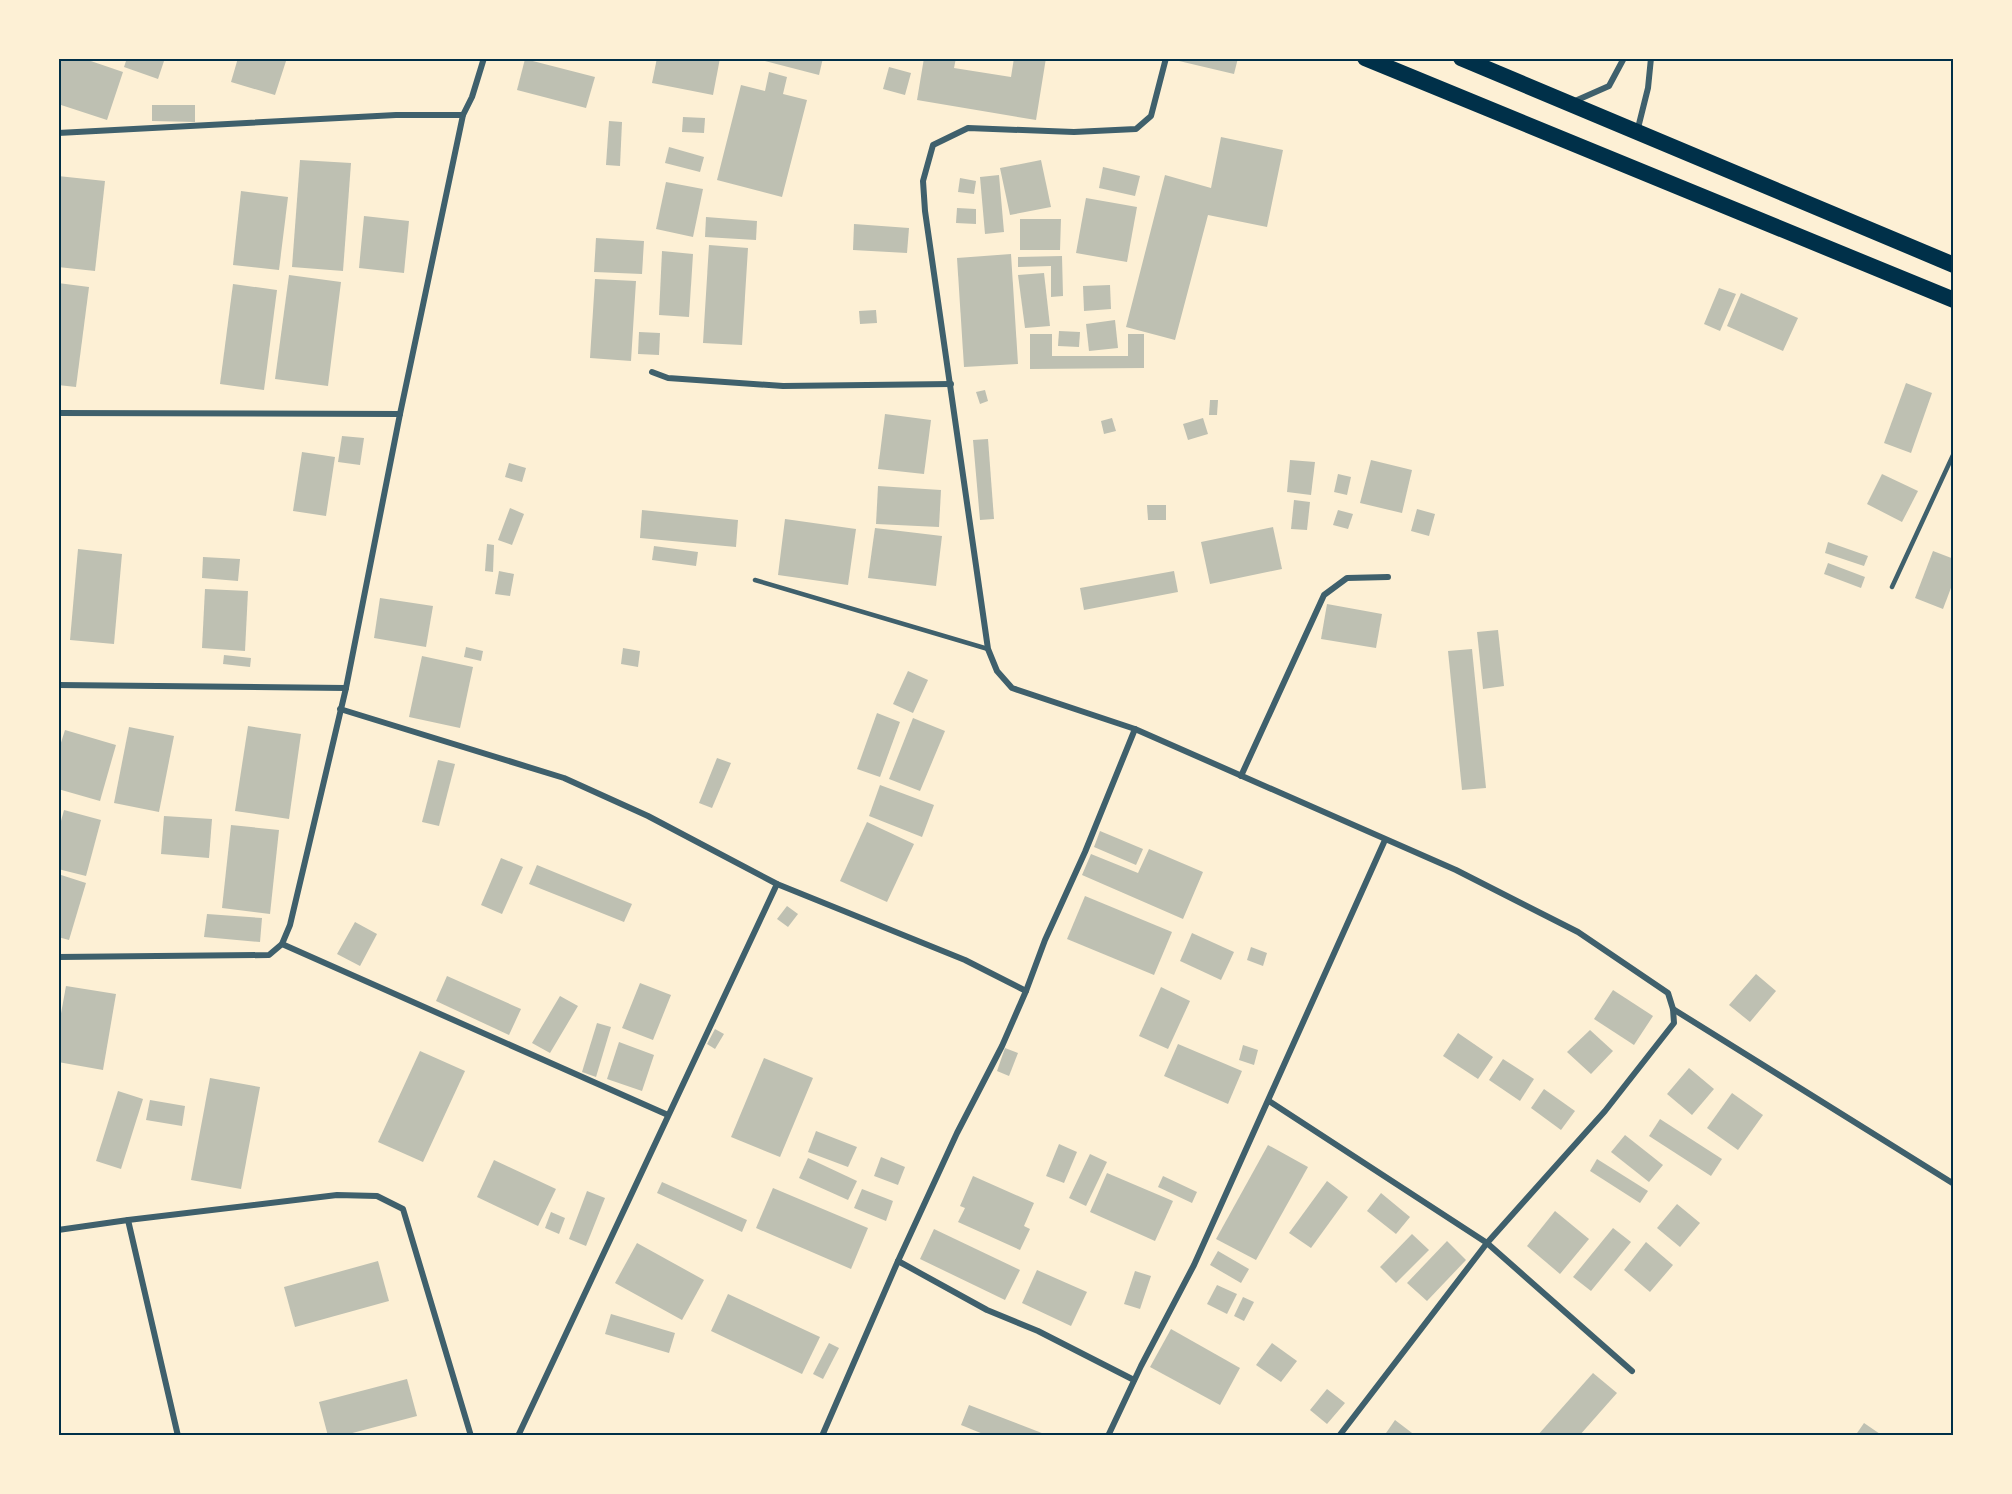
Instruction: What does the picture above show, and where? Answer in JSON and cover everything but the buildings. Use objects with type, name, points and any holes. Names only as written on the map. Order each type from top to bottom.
[{"type":"highway","points":[[1365,58],[1953,300]]},
{"type":"highway","points":[[1461,58],[1953,265]]},
{"type":"street","points":[[58,957],[270,954],[282,944],[290,925],[346,688],[400,414],[463,115],[472,97],[484,58]]},
{"type":"street","points":[[1166,58],[1151,116],[1136,129],[1074,132],[968,128],[933,145],[923,181],[925,212],[988,650],[997,671],[1012,688],[1135,729],[1456,870],[1578,932],[1668,993],[1673,1009],[1674,1023],[1605,1111],[1487,1243],[1340,1436]]},
{"type":"street","points":[[1570,104],[1609,86],[1624,58]]},
{"type":"street","points":[[1636,132],[1648,88],[1652,58]]},
{"type":"street","points":[[58,133],[396,115],[463,115]]},
{"type":"street","points":[[652,372],[668,378],[783,386],[951,384]]},
{"type":"street","points":[[58,413],[400,414]]},
{"type":"street","points":[[1241,776],[1324,595],[1347,578],[1388,577]]},
{"type":"street","points":[[58,685],[346,688]]},
{"type":"street","points":[[340,709],[564,778],[648,816],[777,884],[964,960],[1026,991]]},
{"type":"street","points":[[822,1436],[898,1261],[957,1134],[1002,1046],[1135,729]]},
{"type":"street","points":[[1108,1436],[1164,1320],[1194,1265],[1385,840]]},
{"type":"street","points":[[518,1436],[777,884]]},
{"type":"street","points":[[282,944],[668,1115]]},
{"type":"street","points":[[1673,1009],[1953,1184]]},
{"type":"street","points":[[1269,1101],[1487,1243],[1632,1371]]},
{"type":"street","points":[[58,1230],[337,1195],[377,1196],[403,1209],[471,1436]]},
{"type":"street","points":[[128,1220],[178,1436]]},
{"type":"street","points":[[898,1261],[987,1310],[1038,1331],[1134,1380]]},
{"type":"lane","points":[[1892,587],[1953,453]]},
{"type":"lane","points":[[755,580],[988,650]]}]
